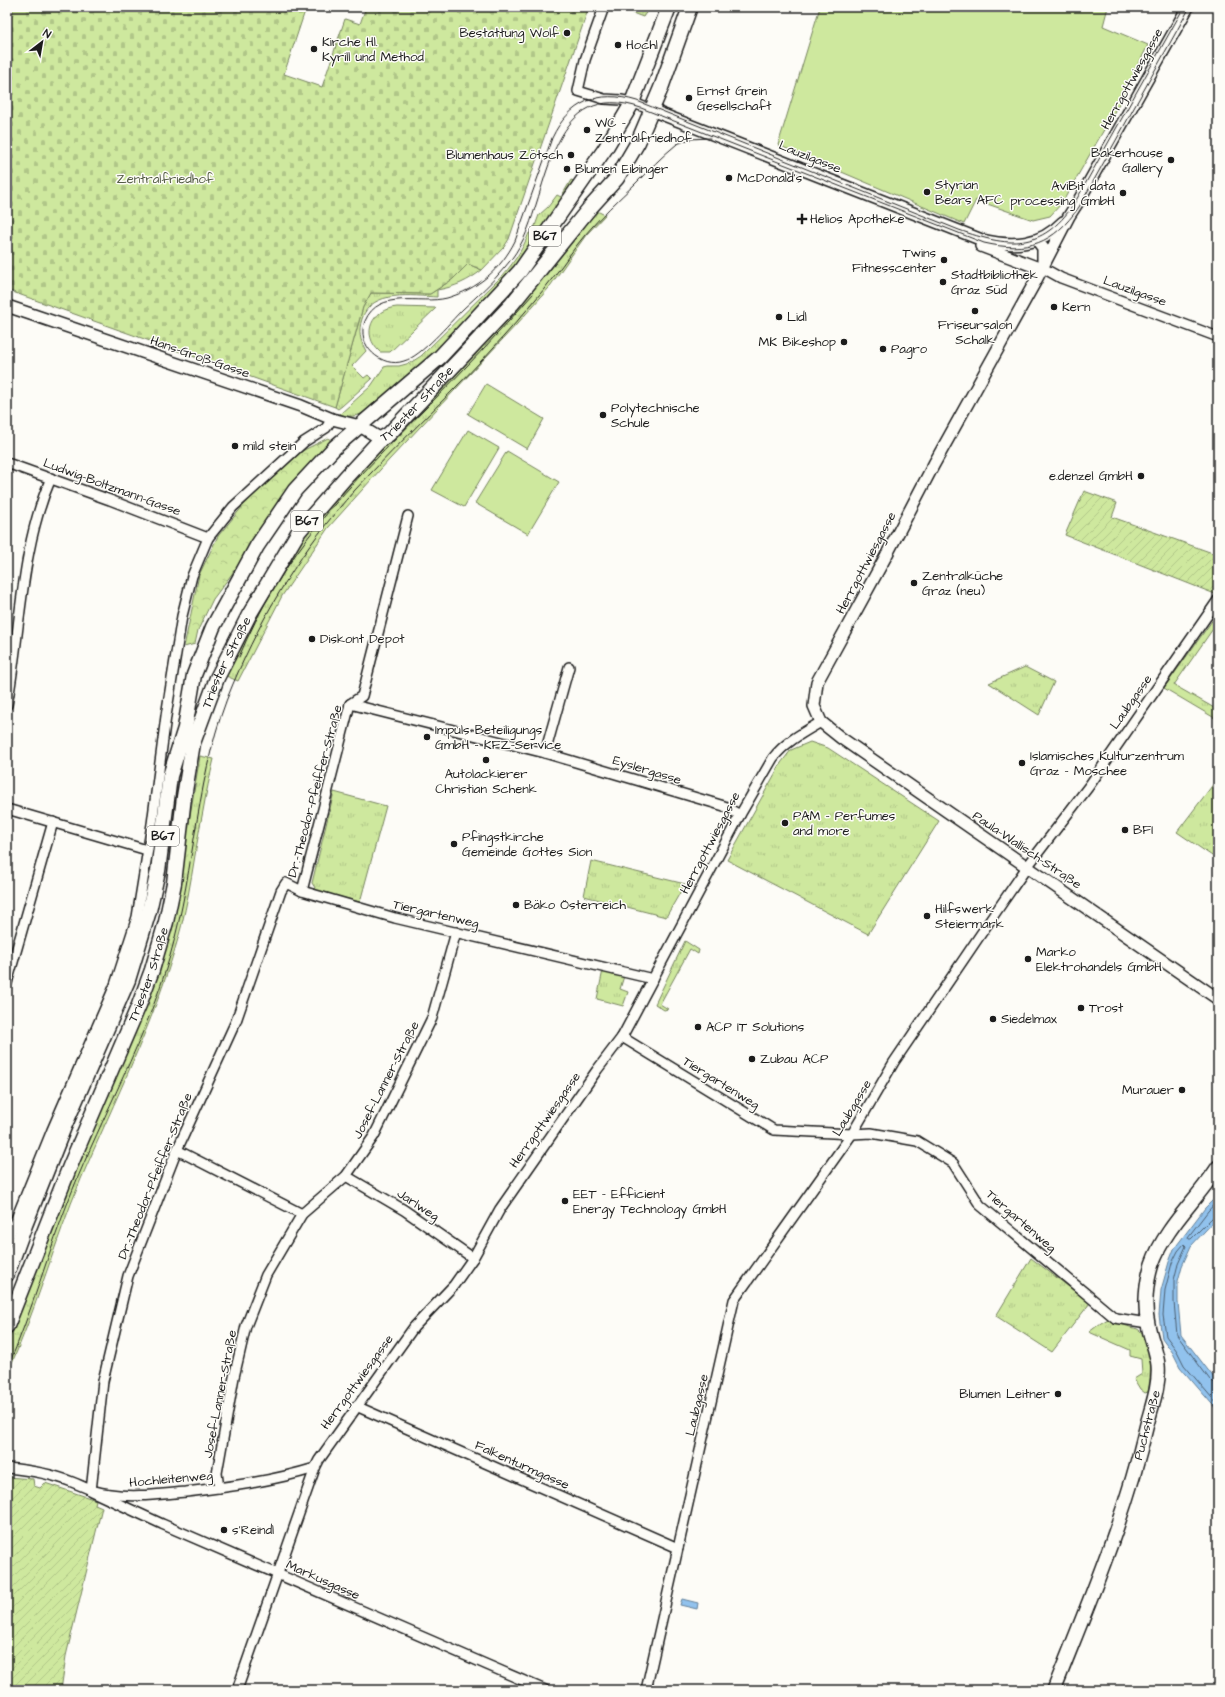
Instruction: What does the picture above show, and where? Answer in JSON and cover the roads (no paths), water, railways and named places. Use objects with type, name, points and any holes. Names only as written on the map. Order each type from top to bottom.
[{"type":"main road","name":"Triester Straße","points":[[7,1274],[64,1127],[128,980],[149,911],[158,871],[170,776],[185,728],[194,675],[213,627],[257,546],[295,490],[335,447],[440,357],[520,271],[601,155],[632,102],[669,7]]},
{"type":"main road","name":"Triester Straße","points":[[7,1326],[47,1222],[139,1005],[152,970],[166,922],[174,883],[184,797],[193,743],[217,678],[243,625],[299,531],[381,439],[389,434],[512,304],[588,210],[617,178],[634,150],[652,110],[690,7]]},
{"type":"main road","name":"Puchstraße","points":[[1054,1690],[1114,1537],[1145,1434],[1158,1380],[1158,1365],[1148,1323],[1146,1302],[1152,1266],[1159,1248],[1169,1231],[1218,1167]]},
{"type":"street","points":[[604,7],[585,60],[578,91],[604,99],[632,102],[652,110]]},
{"type":"street","name":"Herrgottwiesgasse","points":[[237,1690],[315,1468],[356,1406],[414,1327],[454,1285],[473,1258],[500,1209],[596,1070],[622,1037],[740,815],[779,750],[821,722],[814,706],[817,682],[886,556],[934,464],[1043,268],[1069,216],[1082,196],[1188,7]]},
{"type":"street","name":"Lauzilgasse","points":[[652,110],[958,232],[982,240],[1002,244],[1025,244],[1051,233],[1069,216]]},
{"type":"street","name":"Lauzilgasse","points":[[958,232],[977,244],[1036,267],[1043,268],[1061,278],[1218,337]]},
{"type":"street","points":[[1037,240],[1043,248],[1043,268]]},
{"type":"street","name":"Hans-Groß-Gasse","points":[[7,306],[294,403],[332,419],[360,426],[381,439]]},
{"type":"street","points":[[7,1240],[52,1130],[115,985],[137,917],[182,616],[192,576],[208,538],[233,507],[254,486],[304,442],[326,428],[332,419]]},
{"type":"street","name":"Ludwig-Boltzmann-Gasse","points":[[7,463],[51,478],[208,538]]},
{"type":"street","points":[[7,705],[27,564],[37,521],[51,478]]},
{"type":"street","name":"Dr.-Theodor-Pfeiffer-Straße","points":[[302,891],[350,704],[362,696],[408,516]]},
{"type":"street","name":"Laubgasse","points":[[646,1690],[734,1300],[852,1134],[894,1062],[1028,867],[1089,786],[1218,600]]},
{"type":"street","points":[[545,753],[569,667]]},
{"type":"street","name":"Eyslergasse","points":[[350,704],[545,753],[724,806],[740,815]]},
{"type":"street","name":"Paula-Wallisch-Straße","points":[[821,722],[841,738],[1218,1000]]},
{"type":"street","points":[[7,809],[147,850]]},
{"type":"street","points":[[7,983],[53,822]]},
{"type":"street","name":"Dr.-Theodor-Pfeiffer-Straße","points":[[91,1491],[103,1381],[128,1276],[177,1150],[236,1021],[281,891],[286,883]]},
{"type":"street","name":"Tiergartenweg","points":[[286,883],[302,891],[394,918],[653,979]]},
{"type":"street","name":"Josef-Lanner-Straße","points":[[219,1488],[217,1473],[234,1377],[246,1326],[266,1275],[302,1214],[346,1176],[374,1136],[432,1018],[456,932]]},
{"type":"street","name":"Tiergartenweg","points":[[622,1037],[772,1129],[781,1131],[852,1134],[872,1133],[917,1141],[953,1163],[980,1205],[1115,1318],[1148,1323]]},
{"type":"street","points":[[177,1150],[302,1214]]},
{"type":"street","name":"Jarlweg","points":[[346,1176],[404,1210],[473,1258]]},
{"type":"street","name":"Falkenturmgasse","points":[[356,1406],[678,1548]]},
{"type":"street","name":"Hochleitenweg","points":[[7,1468],[23,1469],[53,1476],[72,1482],[91,1491],[112,1495],[140,1497],[219,1488],[291,1475],[315,1468]]},
{"type":"street","name":"Markusgasse","points":[[91,1491],[162,1524],[545,1690]]},
{"type":"water","points":[[1218,1195],[1218,1217],[1191,1246],[1182,1266],[1178,1281],[1178,1302],[1181,1335],[1218,1383],[1218,1411],[1180,1367],[1173,1353],[1162,1338],[1159,1315],[1161,1290],[1174,1249],[1205,1208]]},
{"type":"water","points":[[682,1599],[698,1603],[697,1609],[680,1605]]},
{"type":"tram line","points":[[1184,7],[1074,204],[1062,220],[1049,231],[1036,238],[1008,242],[977,236],[637,101],[610,97],[597,98],[576,107],[567,115],[559,126],[552,138],[515,241],[496,269],[469,289],[447,298],[436,300],[401,300],[380,304],[371,311],[365,321],[363,330],[367,346],[372,353],[387,362],[396,363],[411,358],[427,346],[485,289],[508,264],[524,238],[549,165],[559,141],[572,121],[589,108],[612,103],[641,108],[984,243],[1014,247],[1038,243],[1059,230],[1079,207],[1190,7]]},
{"type":"tram line","points":[[7,1369],[83,1164],[137,1047],[160,987],[179,922],[211,750],[221,716],[233,684],[271,606],[301,558],[336,512],[373,471],[468,375],[504,336],[543,291],[581,240],[609,209],[677,144],[690,139],[710,138]]},
{"type":"tram line","points":[[239,657],[255,621],[285,570],[332,507],[384,450],[507,324],[533,294]]},
{"type":"place","name":"Bestattung Wolf","points":[[567,33]]},
{"type":"place","name":"Hochl","points":[[618,45]]},
{"type":"place","name":"Kirche Hl. Kyrill und Method","points":[[314,49]]},
{"type":"place","name":"Ernst Grein Gesellschaft","points":[[689,98]]},
{"type":"place","name":"WC - Zentralfriedhof","points":[[587,130]]},
{"type":"place","name":"Blumenhaus Zötsch","points":[[571,155]]},
{"type":"place","name":"Bakerhouse Gallery","points":[[1171,160]]},
{"type":"place","name":"Blumen Eibinger","points":[[567,169]]},
{"type":"place","name":"McDonald's","points":[[729,178]]},
{"type":"place","name":"Styrian Bears AFC","points":[[927,192]]},
{"type":"place","name":"AviBit data processing GmbH","points":[[1123,193]]},
{"type":"place","name":"Helios Apotheke","points":[[802,219]]},
{"type":"place","name":"Twins Fitnesscenter","points":[[944,260]]},
{"type":"place","name":"Stadtbibliothek Graz Süd","points":[[943,282]]},
{"type":"place","name":"Kern","points":[[1054,307]]},
{"type":"place","name":"Friseursalon Schalk","points":[[975,311]]},
{"type":"place","name":"Lidl","points":[[779,317]]},
{"type":"place","name":"MK Bikeshop","points":[[844,342]]},
{"type":"place","name":"Pagro","points":[[883,349]]},
{"type":"place","name":"Polytechnische Schule","points":[[603,415]]},
{"type":"place","name":"mild stein","points":[[235,446]]},
{"type":"place","name":"e.denzel GmbH","points":[[1141,476]]},
{"type":"place","name":"Zentralküche Graz (neu)","points":[[914,583]]},
{"type":"place","name":"Diskont Depot","points":[[312,639]]},
{"type":"place","name":"Impuls Beteiligungs GmbH – KFZ-Service","points":[[427,737]]},
{"type":"place","name":"Autolackierer Christian Schenk","points":[[486,760]]},
{"type":"place","name":"Islamisches Kulturzentrum Graz - Moschee","points":[[1022,763]]},
{"type":"place","name":"PAM - Perfumes and more","points":[[785,823]]},
{"type":"place","name":"BFI","points":[[1125,830]]},
{"type":"place","name":"Pfingstkirche Gemeinde Gottes Sion","points":[[454,844]]},
{"type":"place","name":"Bäko Österreich","points":[[516,905]]},
{"type":"place","name":"Hilfswerk Steiermark","points":[[927,916]]},
{"type":"place","name":"Marko Elektrohandels GmbH","points":[[1028,959]]},
{"type":"place","name":"Trost","points":[[1081,1008]]},
{"type":"place","name":"Siedelmax","points":[[993,1019]]},
{"type":"place","name":"ACP IT Solutions","points":[[698,1027]]},
{"type":"place","name":"Zubau ACP","points":[[752,1059]]},
{"type":"place","name":"Murauer","points":[[1182,1090]]},
{"type":"place","name":"EET – Efficient Energy Technology GmbH","points":[[565,1201]]},
{"type":"place","name":"Blumen Leitner","points":[[1058,1394]]},
{"type":"place","name":"s'Reindl","points":[[224,1530]]},
{"type":"park label","name":"Zentralfriedhof","points":[[165,179]]}]
